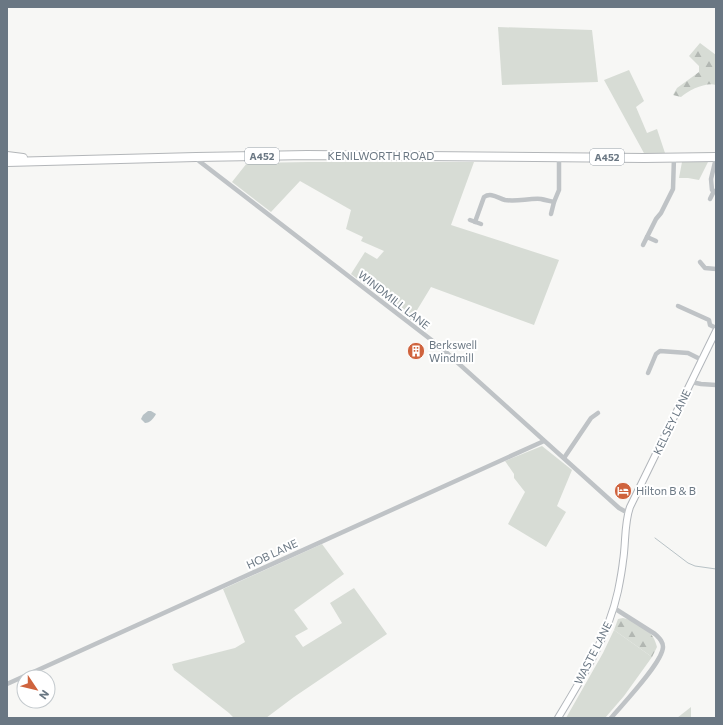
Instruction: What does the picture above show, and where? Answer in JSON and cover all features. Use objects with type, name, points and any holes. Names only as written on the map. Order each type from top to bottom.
[{"type":"highway","name":"KENILWORTH ROAD","points":[[45,161],[322,155],[644,158],[716,157]]},
{"type":"highway","name":"A452","points":[[7,156],[45,161]]},
{"type":"highway","name":"A452","points":[[7,162],[45,161]]},
{"type":"main road","name":"KELSEY LANE","points":[[628,513],[716,330]]},
{"type":"main road","name":"WASTE LANE","points":[[558,718],[602,641],[614,608],[623,562],[628,513]]},
{"type":"street","name":"WINDMILL LANE","points":[[196,157],[199,161],[438,345],[619,508],[628,513]]},
{"type":"street","points":[[551,214],[559,190],[559,157]]},
{"type":"street","points":[[643,245],[656,219],[661,214],[674,189],[674,157]]},
{"type":"street","points":[[710,199],[715,192],[711,187],[711,179],[716,157]]},
{"type":"street","points":[[475,222],[484,196],[486,195],[505,200],[542,199],[554,202]]},
{"type":"street","points":[[470,220],[481,224]]},
{"type":"street","points":[[647,237],[656,241]]},
{"type":"street","points":[[700,262],[705,268],[716,270]]},
{"type":"street","points":[[685,309],[688,303]]},
{"type":"street","points":[[678,306],[709,320],[710,325],[716,330]]},
{"type":"street","points":[[648,373],[656,354],[660,351],[688,353],[702,360]]},
{"type":"street","points":[[650,367],[657,370]]},
{"type":"street","points":[[691,382],[716,385]]},
{"type":"street","points":[[564,458],[591,418],[598,413]]},
{"type":"street","points":[[587,414],[591,418]]},
{"type":"street","name":"HOB LANE","points":[[7,684],[544,440]]},
{"type":"street","points":[[611,718],[653,666],[662,651],[663,646],[661,640],[655,634],[614,608]]},
{"type":"green space","points":[[498,27],[592,30],[598,82],[502,85]]},
{"type":"green space","points":[[700,43],[716,55],[716,85],[712,84],[698,87],[681,97],[673,95],[677,88],[699,72],[699,66],[689,56]]},
{"type":"green space","points":[[629,70],[644,101],[636,107],[647,133],[657,129],[665,153],[645,155],[604,80]]},
{"type":"green space","points":[[686,160],[709,160],[699,180],[679,178],[682,162]]},
{"type":"green space","points":[[474,162],[451,225],[559,260],[534,325],[431,287],[411,320],[351,274],[365,252],[377,259],[384,251],[361,241],[363,237],[346,229],[351,210],[300,181],[271,212],[232,182],[247,163]]},
{"type":"green space","points":[[542,446],[572,470],[557,506],[566,512],[546,547],[508,524],[525,492],[514,478],[514,474],[505,461]]},
{"type":"green space","points":[[322,544],[344,574],[294,610],[308,629],[295,636],[303,647],[342,623],[330,603],[354,588],[387,634],[294,697],[266,718],[234,718],[174,670],[172,664],[235,648],[245,642],[223,589]]},
{"type":"green space","points":[[623,618],[640,625],[651,634],[657,647],[652,657],[614,630],[618,619]]},
{"type":"green space","points":[[614,630],[652,657],[624,696],[605,718],[566,718],[603,653]]},
{"type":"green space","points":[[691,707],[691,718],[677,718]]},
{"type":"shaded area","points":[[148,411],[156,414],[153,419],[145,423],[141,419]]},
{"type":"waterway","points":[[655,538],[688,563],[695,566],[716,569]]},
{"type":"place","name":"Berkswell Windmill","points":[[416,351]]},
{"type":"place","name":"Hilton B & B","points":[[623,491]]}]
